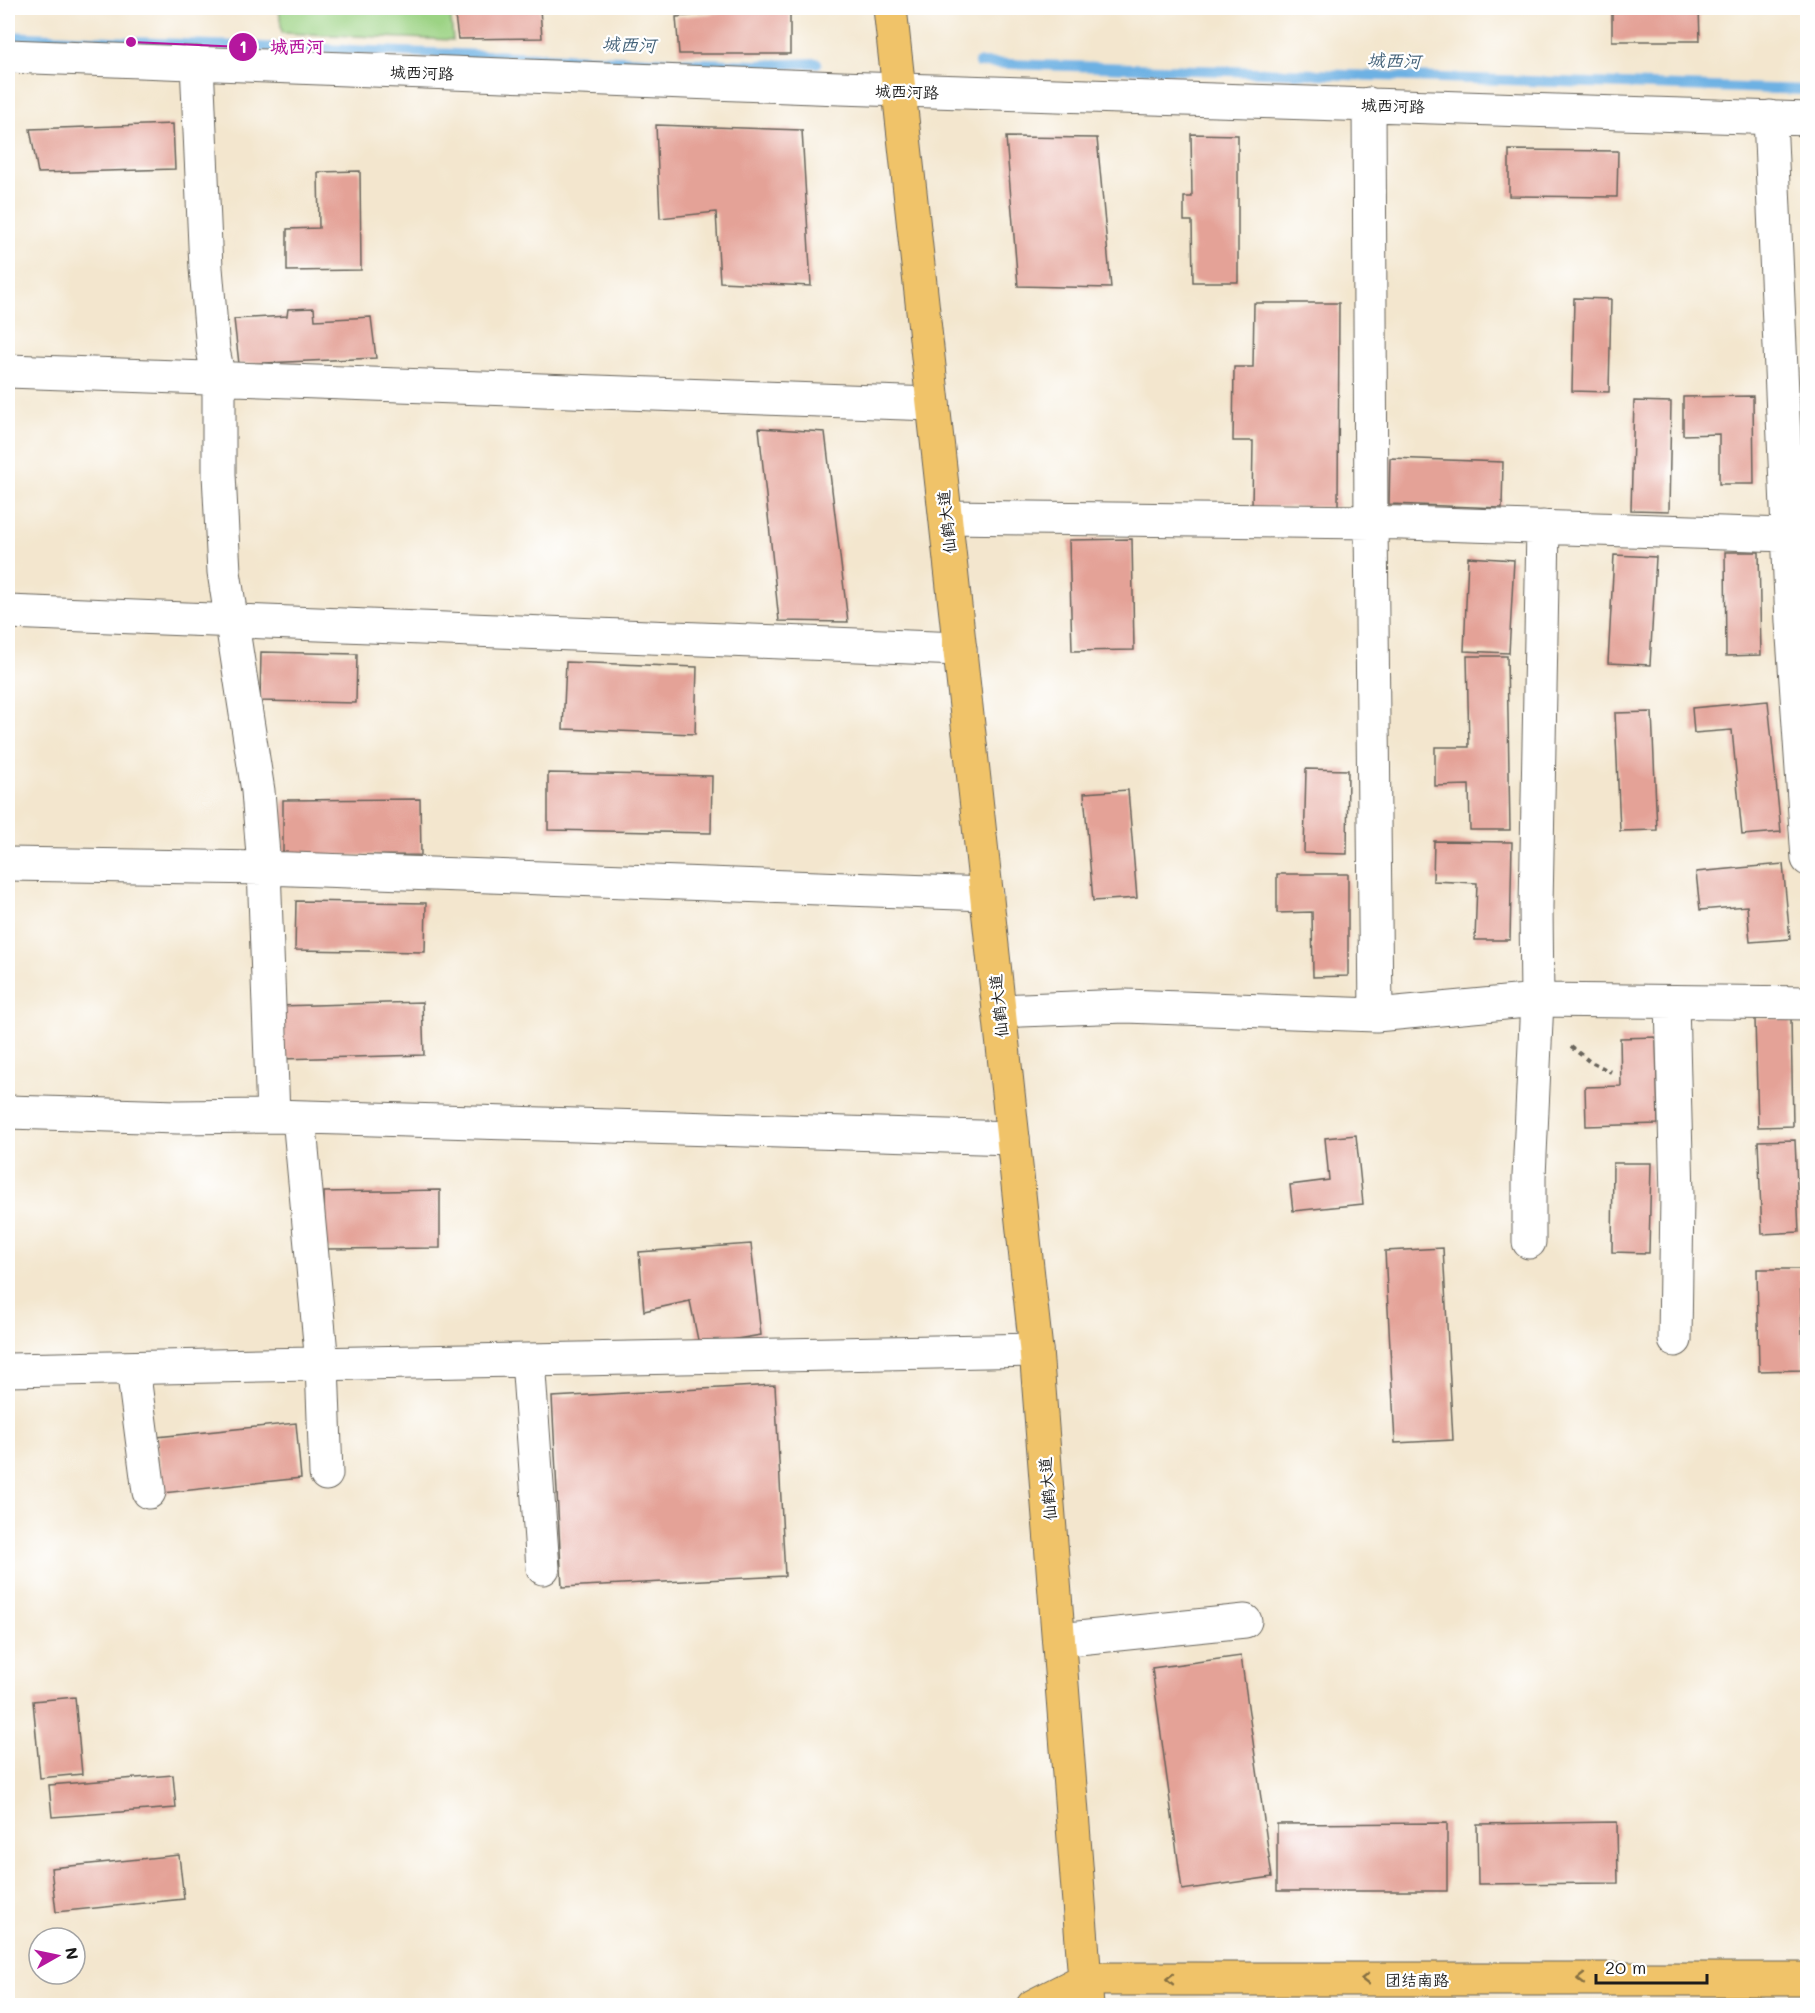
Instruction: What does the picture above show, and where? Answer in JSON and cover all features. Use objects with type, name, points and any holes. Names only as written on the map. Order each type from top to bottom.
[{"type":"main road","name":"仙鹤大道","points":[[890,8],[1036,1350],[1087,1992]]},
{"type":"main road","name":"团结南路","points":[[1034,2006],[1087,1992],[1808,1979]]},
{"type":"street","name":"城西河路","points":[[8,56],[900,90],[1808,119]]},
{"type":"street","points":[[197,63],[206,268],[213,350],[219,379],[219,474],[223,562],[258,791],[286,1117],[322,1364],[326,1474]]},
{"type":"street","points":[[1369,104],[1376,1015]]},
{"type":"street","points":[[1770,117],[1796,435],[1795,548],[1808,859]]},
{"type":"street","points":[[8,371],[933,404]]},
{"type":"street","points":[[946,517],[1371,522],[1543,527],[1795,548]]},
{"type":"street","points":[[1528,1242],[1537,1000],[1536,907],[1543,527]]},
{"type":"street","points":[[8,612],[960,649]]},
{"type":"street","points":[[8,864],[264,868],[987,894]]},
{"type":"street","points":[[999,1011],[1125,1006],[1376,1015],[1537,1000],[1808,1003]]},
{"type":"street","points":[[1672,1002],[1677,1195],[1675,1340]]},
{"type":"street","points":[[8,1112],[178,1118],[286,1117],[1013,1138]]},
{"type":"street","points":[[8,1370],[1036,1350]]},
{"type":"street","points":[[528,1360],[543,1568]]},
{"type":"street","points":[[133,1368],[149,1492]]},
{"type":"street","points":[[1059,1640],[1245,1621]]},
{"type":"green space","points":[[279,8],[450,8],[453,40],[282,33]]},
{"type":"building","points":[[454,8],[540,8],[542,38],[458,39]]},
{"type":"building","points":[[736,8],[790,8],[790,54],[679,54],[676,17],[736,11]]},
{"type":"building","points":[[1612,8],[1699,8],[1700,41],[1612,41]]},
{"type":"building","points":[[173,124],[175,169],[38,173],[30,129]]},
{"type":"building","points":[[656,125],[802,130],[811,286],[720,282],[716,212],[660,218]]},
{"type":"building","points":[[1191,134],[1238,135],[1238,282],[1193,282],[1192,221],[1184,221],[1184,197],[1192,197]]},
{"type":"building","points":[[1006,137],[1097,138],[1111,288],[1018,286]]},
{"type":"building","points":[[1509,150],[1618,151],[1617,197],[1509,196]]},
{"type":"building","points":[[360,171],[361,270],[287,271],[287,229],[319,228],[318,172]]},
{"type":"building","points":[[1574,298],[1611,299],[1609,392],[1572,391]]},
{"type":"building","points":[[1254,303],[1339,303],[1338,507],[1252,507],[1253,441],[1233,441],[1234,367],[1253,367]]},
{"type":"building","points":[[314,308],[315,320],[371,317],[376,358],[239,364],[234,319],[287,316],[288,309]]},
{"type":"building","points":[[1753,396],[1754,484],[1719,484],[1719,434],[1683,435],[1683,397]]},
{"type":"building","points":[[1634,401],[1671,402],[1669,511],[1631,510]]},
{"type":"building","points":[[759,428],[825,432],[848,622],[779,621]]},
{"type":"building","points":[[1390,458],[1503,462],[1502,508],[1389,504]]},
{"type":"building","points":[[1132,539],[1134,650],[1072,651],[1069,540]]},
{"type":"building","points":[[1725,552],[1759,552],[1761,655],[1726,656]]},
{"type":"building","points":[[1614,555],[1656,557],[1650,665],[1608,663]]},
{"type":"building","points":[[1468,557],[1514,560],[1509,653],[1464,651]]},
{"type":"building","points":[[261,652],[357,654],[356,703],[260,701]]},
{"type":"building","points":[[1467,656],[1507,656],[1510,830],[1470,830],[1469,785],[1435,786],[1435,747],[1469,747]]},
{"type":"building","points":[[566,662],[697,667],[695,734],[563,729]]},
{"type":"building","points":[[1768,701],[1781,832],[1742,835],[1732,730],[1694,733],[1692,708]]},
{"type":"building","points":[[1652,712],[1657,830],[1620,831],[1615,713]]},
{"type":"building","points":[[1306,769],[1348,770],[1347,854],[1304,853]]},
{"type":"building","points":[[548,773],[712,776],[711,833],[548,830]]},
{"type":"building","points":[[1128,790],[1137,898],[1093,901],[1084,793]]},
{"type":"building","points":[[420,799],[421,855],[283,856],[283,800]]},
{"type":"building","points":[[1434,841],[1512,842],[1510,940],[1475,940],[1477,883],[1433,881]]},
{"type":"building","points":[[1783,864],[1790,939],[1750,942],[1747,906],[1700,910],[1696,872]]},
{"type":"building","points":[[1277,874],[1348,874],[1348,976],[1313,977],[1312,912],[1277,913]]},
{"type":"building","points":[[296,901],[426,903],[425,952],[295,950]]},
{"type":"building","points":[[422,1002],[424,1055],[281,1059],[279,1006]]},
{"type":"building","points":[[1791,1018],[1793,1126],[1758,1127],[1755,1019]]},
{"type":"building","points":[[1656,1037],[1658,1124],[1586,1126],[1585,1087],[1621,1086],[1620,1038]]},
{"type":"building","points":[[1356,1135],[1363,1204],[1293,1211],[1290,1185],[1329,1180],[1325,1138]]},
{"type":"building","points":[[1795,1140],[1799,1232],[1762,1234],[1758,1141]]},
{"type":"building","points":[[1613,1163],[1651,1163],[1649,1253],[1612,1252]]},
{"type":"building","points":[[440,1190],[440,1248],[325,1249],[324,1192]]},
{"type":"building","points":[[751,1244],[761,1335],[699,1345],[690,1301],[644,1311],[639,1252]]},
{"type":"building","points":[[1443,1248],[1453,1440],[1395,1443],[1385,1251]]},
{"type":"building","points":[[1757,1269],[1800,1269],[1803,1370],[1759,1371]]},
{"type":"building","points":[[775,1385],[785,1576],[562,1587],[552,1397]]},
{"type":"building","points":[[296,1423],[301,1478],[163,1493],[157,1437]]},
{"type":"building","points":[[1241,1656],[1272,1877],[1182,1890],[1152,1668]]},
{"type":"building","points":[[75,1697],[82,1774],[40,1778],[33,1701]]},
{"type":"building","points":[[173,1775],[176,1808],[52,1817],[49,1785]]},
{"type":"building","points":[[1617,1822],[1618,1883],[1478,1884],[1477,1824]]},
{"type":"building","points":[[1447,1823],[1447,1891],[1277,1891],[1277,1824]]},
{"type":"building","points":[[179,1855],[184,1899],[56,1912],[51,1868]]},
{"type":"waterway","name":"城西河","points":[[8,36],[757,65],[817,63]]},
{"type":"waterway","name":"城西河","points":[[979,63],[1808,90]]},
{"type":"place","name":"城西河","points":[[131,42]]}]
